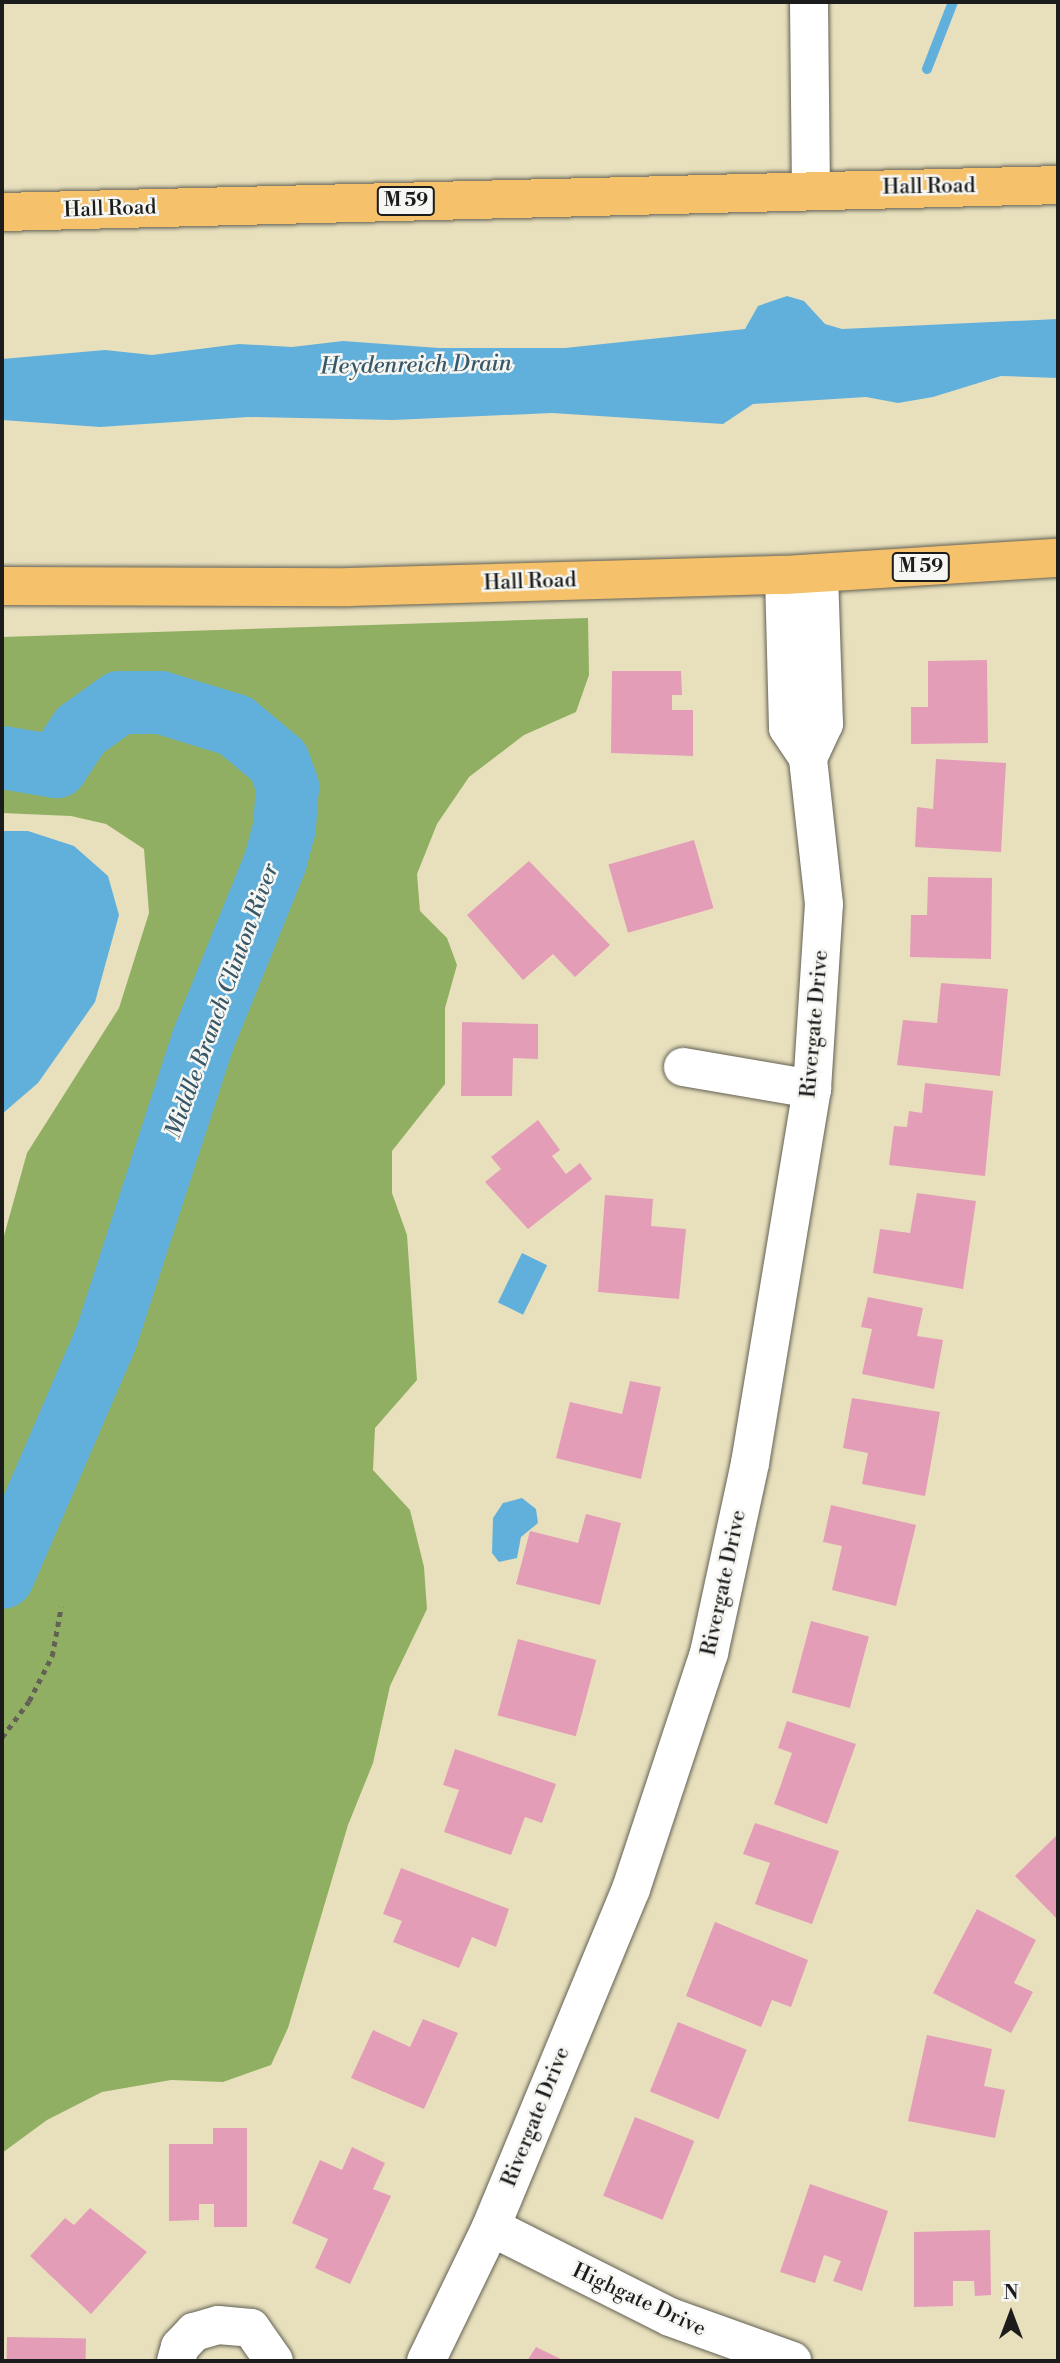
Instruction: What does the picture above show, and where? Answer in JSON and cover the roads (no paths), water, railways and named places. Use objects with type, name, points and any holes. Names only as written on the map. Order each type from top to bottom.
[{"type":"highway","name":"Hall Road","points":[[2,212],[1058,185]]},
{"type":"highway","name":"Hall Road","points":[[2,586],[349,587],[801,574],[1058,558]]},
{"type":"street","points":[[809,2],[811,190]]},
{"type":"street","name":"Rivergate Drive","points":[[426,2361],[491,2227],[631,1889],[709,1653],[750,1463],[811,1089],[824,904],[808,758],[788,728],[801,574]]},
{"type":"street","points":[[682,1067],[811,1089]]},
{"type":"street","name":"Highgate Drive","points":[[491,2227],[670,2317],[792,2361]]},
{"type":"street","points":[[176,2361],[180,2347],[194,2332],[218,2325],[251,2329],[274,2361]]},
{"type":"water","points":[[787,296],[804,301],[825,324],[842,329],[1058,319],[1058,378],[1001,376],[933,397],[898,403],[866,397],[753,404],[723,424],[552,413],[393,420],[248,417],[100,427],[2,420],[2,359],[105,350],[152,355],[239,344],[292,347],[343,341],[439,348],[565,348],[745,329],[758,306]]},
{"type":"water","points":[[2,831],[28,831],[74,846],[108,876],[119,915],[95,1002],[38,1083],[2,1114]]},
{"type":"water","points":[[522,1253],[547,1265],[523,1315],[498,1302]]},
{"type":"water","points":[[522,1498],[536,1509],[538,1523],[521,1537],[517,1558],[499,1562],[492,1553],[493,1518],[503,1503]]},
{"type":"waterway","name":"Heydenreich Drain","points":[[927,69],[953,2]]},
{"type":"waterway","name":"Middle Branch Clinton River","points":[[2,757],[56,766],[80,730],[119,702],[160,702],[235,725],[278,761],[287,786],[284,827],[275,861],[202,1041],[105,1339],[2,1577]]}]
